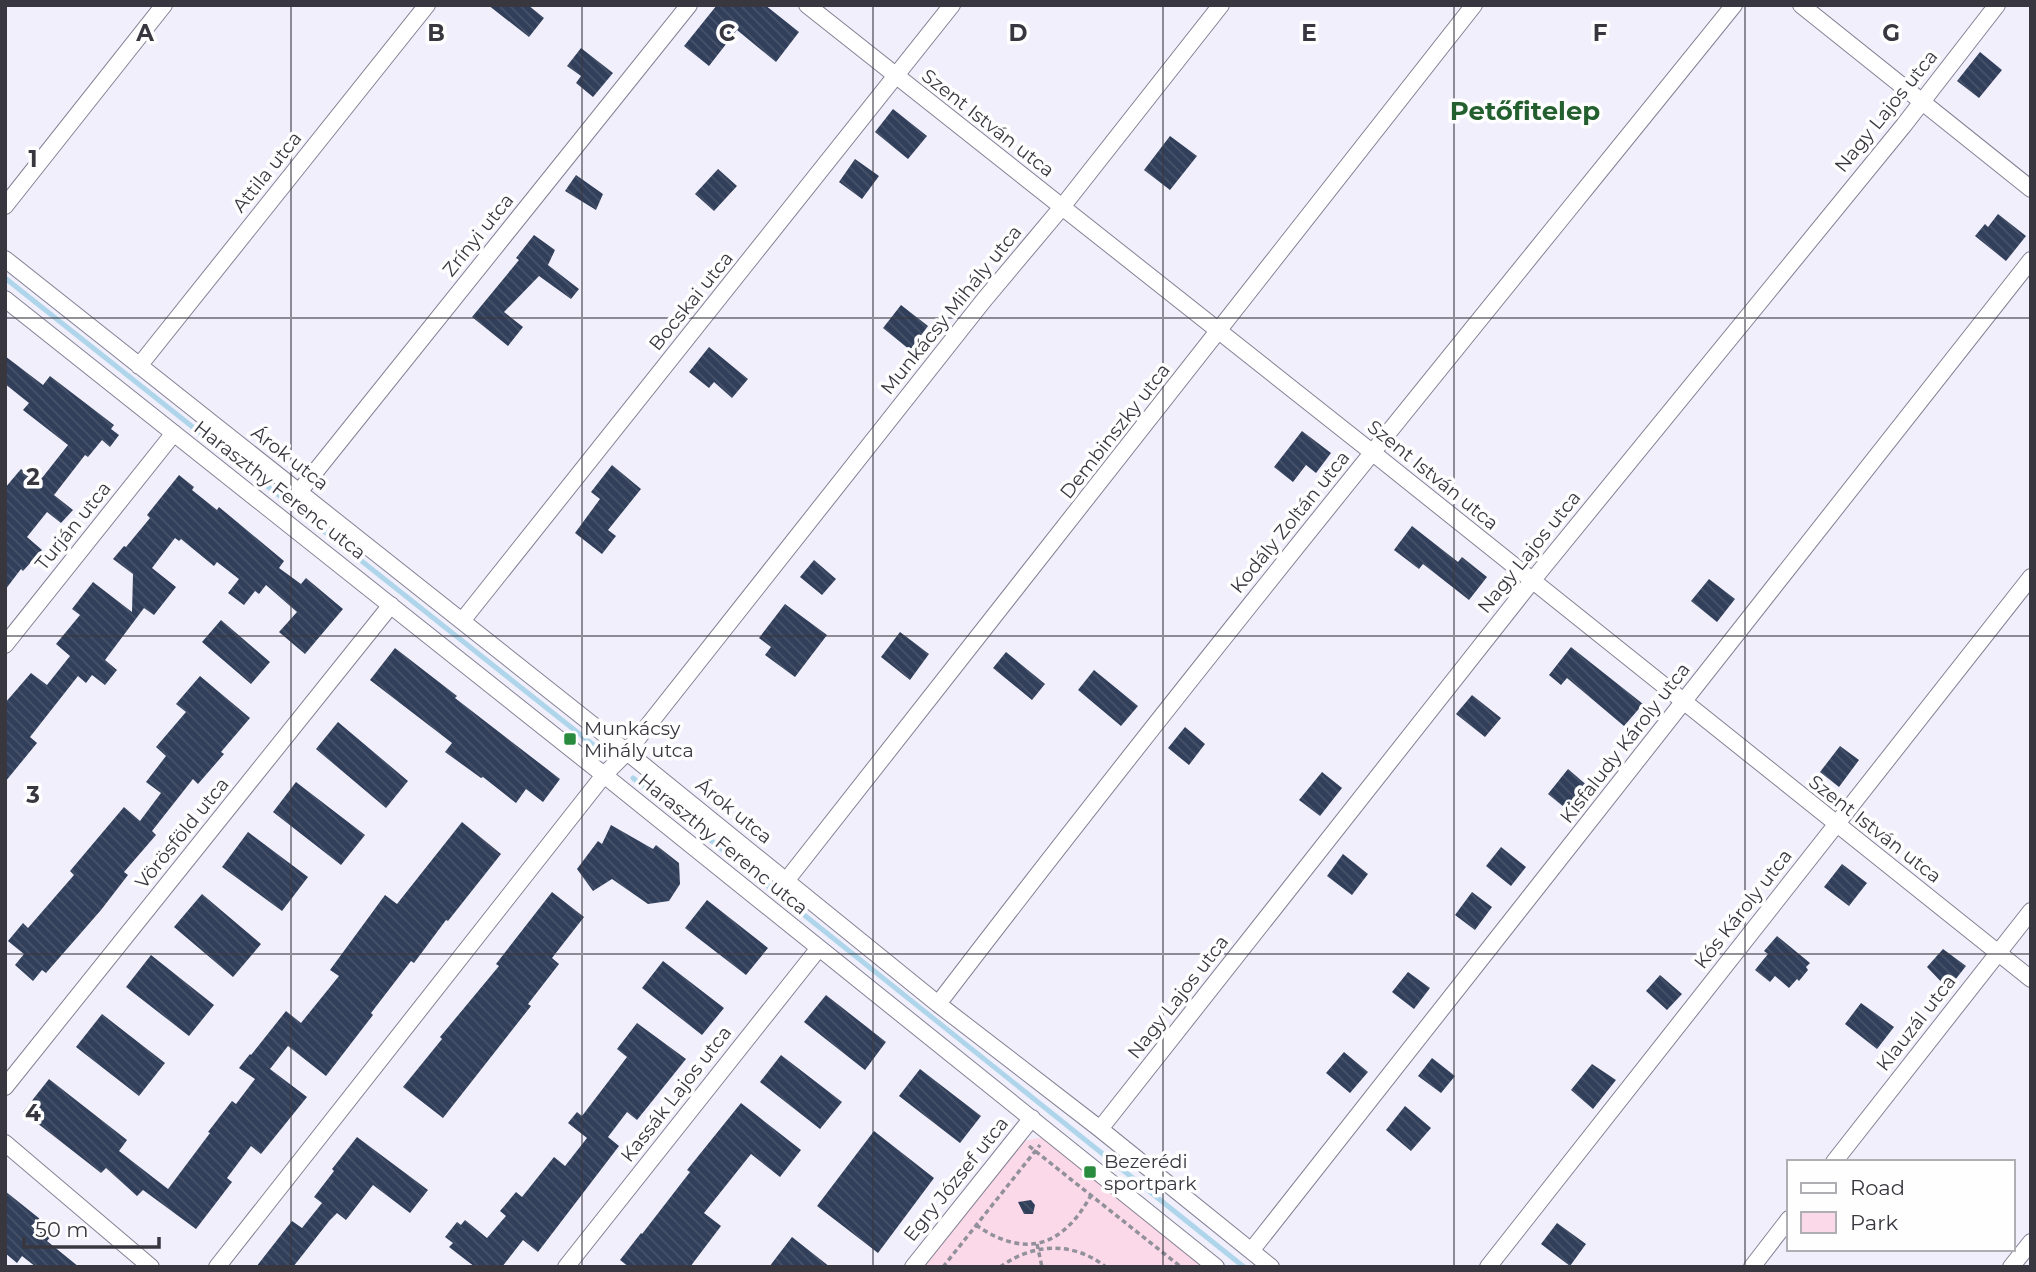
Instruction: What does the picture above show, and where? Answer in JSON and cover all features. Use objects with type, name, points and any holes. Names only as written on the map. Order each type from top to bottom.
[{"type":"street","points":[[5,206],[164,5]]},
{"type":"street","name":"Attila utca","points":[[139,366],[427,5]]},
{"type":"street","name":"Zrínyi utca","points":[[299,492],[689,5]]},
{"type":"street","name":"Szent István utca","points":[[807,5],[2031,979]]},
{"type":"street","name":"Bocskai utca","points":[[462,621],[952,5]]},
{"type":"street","name":"Munkácsy Mihály utca","points":[[217,1267],[604,775],[627,752],[1221,5]]},
{"type":"street","name":"Dembinszky utca","points":[[786,881],[1474,5]]},
{"type":"street","name":"Kodály Zoltán utca","points":[[938,1004],[1052,854],[1734,5]]},
{"type":"street","points":[[1801,5],[2031,189]]},
{"type":"street","name":"Nagy Lajos utca","points":[[1100,1129],[1532,581],[1922,102],[1997,5]]},
{"type":"street","name":"Árok utca","points":[[5,259],[1271,1267]]},
{"type":"street","name":"Kisfaludy Károly utca","points":[[1251,1251],[2031,260]]},
{"type":"street","name":"Haraszthy Ferenc utca","points":[[5,299],[604,775],[1216,1267]]},
{"type":"street","name":"Turján utca","points":[[5,645],[174,433]]},
{"type":"street","name":"Kós Károly utca","points":[[1489,1267],[2031,577]]},
{"type":"street","name":"Vörösföld utca","points":[[5,1087],[391,605]]},
{"type":"street","name":"Klauzál utca","points":[[1836,1160],[2031,911]]},
{"type":"street","name":"Kassák Lajos utca","points":[[566,1267],[819,948]]},
{"type":"street","name":"Egry József utca","points":[[913,1267],[1032,1118]]},
{"type":"street","points":[[5,1143],[150,1267]]},
{"type":"street","points":[[1752,1267],[1787,1222]]},
{"type":"street","points":[[2011,1267],[2031,1242]]},
{"type":"path","points":[[943,1267],[1050,1132]]},
{"type":"path","points":[[1017,1136],[1181,1267]]},
{"type":"path","points":[[976,1225],[1009,1243],[1037,1244],[1066,1229],[1077,1219],[1091,1195]]},
{"type":"path","points":[[1037,1244],[1042,1267]]},
{"type":"path","points":[[1000,1267],[1018,1255],[1053,1247],[1077,1251],[1098,1260],[1106,1267]]},
{"type":"green space","points":[[1043,1137],[1208,1267],[924,1267],[1024,1141]]},
{"type":"building","points":[[488,5],[528,5],[544,18],[529,37]]},
{"type":"building","points":[[717,5],[765,5],[799,32],[776,62],[737,30],[709,66],[684,46]]},
{"type":"building","points":[[581,48],[613,73],[593,97],[576,83],[581,76],[567,66]]},
{"type":"building","points":[[1980,52],[2002,70],[1979,98],[1957,81]]},
{"type":"building","points":[[893,109],[927,136],[908,159],[875,132]]},
{"type":"building","points":[[1170,136],[1197,156],[1170,190],[1144,170]]},
{"type":"building","points":[[855,159],[879,176],[862,199],[839,182]]},
{"type":"building","points":[[718,169],[737,186],[714,211],[695,194]]},
{"type":"building","points":[[576,175],[603,194],[596,210],[565,191]]},
{"type":"building","points":[[1998,214],[2026,236],[2006,261],[1975,236],[1985,224],[1988,227]]},
{"type":"building","points":[[534,235],[555,250],[548,265],[579,289],[571,299],[539,276],[504,312],[523,327],[508,346],[472,317],[519,260],[516,258]]},
{"type":"building","points":[[901,305],[928,326],[910,350],[883,328]]},
{"type":"building","points":[[709,347],[748,379],[732,398],[714,382],[709,388],[689,372]]},
{"type":"building","points":[[5,356],[43,385],[50,376],[114,425],[111,429],[119,435],[110,447],[102,440],[88,457],[85,455],[54,495],[73,510],[61,523],[47,512],[27,537],[42,550],[23,571],[21,569],[5,590],[5,488],[21,469],[38,483],[68,445],[23,410],[29,403],[5,384]]},
{"type":"building","points":[[1302,431],[1331,453],[1316,473],[1306,465],[1293,482],[1274,467]]},
{"type":"building","points":[[612,465],[641,489],[608,530],[616,536],[602,554],[575,533],[600,499],[591,492]]},
{"type":"building","points":[[179,475],[194,487],[192,490],[217,510],[219,507],[284,561],[279,568],[301,584],[306,578],[343,609],[305,654],[279,632],[297,612],[266,585],[259,594],[255,591],[244,605],[228,593],[239,579],[217,562],[214,566],[181,539],[179,541],[175,538],[152,568],[176,587],[154,615],[144,608],[105,660],[117,670],[105,685],[92,675],[86,683],[78,676],[30,737],[37,743],[5,782],[5,703],[31,673],[47,685],[70,656],[56,644],[80,615],[72,609],[93,582],[132,612],[133,574],[113,559],[150,518],[147,515]]},
{"type":"building","points":[[1412,526],[1458,562],[1462,557],[1487,577],[1469,600],[1423,564],[1419,569],[1394,550]]},
{"type":"building","points":[[814,560],[836,579],[822,595],[800,577]]},
{"type":"building","points":[[1709,579],[1735,599],[1717,622],[1691,601]]},
{"type":"building","points":[[785,604],[827,635],[795,677],[765,655],[771,647],[759,638]]},
{"type":"building","points":[[221,620],[270,662],[251,684],[202,642]]},
{"type":"building","points":[[900,632],[929,654],[910,680],[881,657]]},
{"type":"building","points":[[1571,647],[1643,704],[1624,726],[1567,678],[1561,685],[1549,675]]},
{"type":"building","points":[[395,648],[560,779],[543,802],[526,789],[516,803],[445,752],[452,743],[370,680]]},
{"type":"building","points":[[1006,652],[1045,684],[1032,700],[993,668]]},
{"type":"building","points":[[1094,670],[1138,706],[1121,726],[1078,690]]},
{"type":"building","points":[[200,676],[250,718],[198,784],[193,779],[152,831],[156,835],[124,872],[128,875],[101,910],[46,973],[42,970],[33,981],[15,965],[24,954],[8,941],[23,923],[28,928],[74,875],[70,871],[124,807],[140,821],[161,793],[146,782],[166,756],[156,747],[186,712],[176,704]]},
{"type":"building","points":[[1472,695],[1501,718],[1485,737],[1456,714]]},
{"type":"building","points":[[338,722],[408,781],[386,808],[316,749]]},
{"type":"building","points":[[1185,727],[1205,744],[1189,765],[1168,748]]},
{"type":"building","points":[[1840,746],[1859,760],[1839,787],[1820,772]]},
{"type":"building","points":[[1568,769],[1590,788],[1570,812],[1548,794]]},
{"type":"building","points":[[1322,772],[1342,788],[1320,816],[1299,800]]},
{"type":"building","points":[[296,782],[365,835],[341,865],[273,812]]},
{"type":"building","points":[[462,822],[501,854],[414,963],[411,961],[326,1076],[288,1046],[270,1069],[307,1097],[261,1154],[251,1146],[227,1178],[232,1182],[196,1229],[143,1190],[137,1196],[106,1168],[101,1173],[23,1112],[49,1079],[127,1140],[119,1151],[168,1189],[232,1101],[236,1104],[255,1079],[239,1068],[250,1054],[286,1011],[301,1023],[339,976],[330,970],[385,895],[397,904]]},
{"type":"building","points":[[611,825],[653,849],[656,845],[679,863],[680,884],[669,901],[648,904],[612,879],[593,891],[577,869],[598,841],[602,844]]},
{"type":"building","points":[[248,832],[308,877],[282,911],[222,867]]},
{"type":"building","points":[[1501,847],[1526,867],[1511,886],[1486,866]]},
{"type":"building","points":[[1343,854],[1368,874],[1352,895],[1327,876]]},
{"type":"building","points":[[1842,864],[1867,883],[1849,906],[1824,887]]},
{"type":"building","points":[[552,892],[584,917],[552,958],[559,964],[528,1004],[531,1006],[443,1118],[403,1087],[499,966],[496,964]]},
{"type":"building","points":[[1472,892],[1492,907],[1475,930],[1455,915]]},
{"type":"building","points":[[202,894],[261,944],[233,977],[174,927]]},
{"type":"building","points":[[707,900],[768,948],[746,975],[685,928]]},
{"type":"building","points":[[1777,936],[1810,963],[1799,981],[1797,979],[1789,988],[1775,976],[1770,982],[1755,970],[1768,954],[1764,951]]},
{"type":"building","points":[[1943,949],[1966,966],[1948,989],[1927,967]]},
{"type":"building","points":[[151,955],[214,1005],[189,1036],[126,987]]},
{"type":"building","points":[[663,961],[724,1008],[702,1035],[642,988]]},
{"type":"building","points":[[1408,972],[1430,988],[1414,1009],[1392,992]]},
{"type":"building","points":[[1660,975],[1682,994],[1667,1010],[1646,991]]},
{"type":"building","points":[[826,995],[886,1042],[865,1070],[804,1022]]},
{"type":"building","points":[[1861,1003],[1894,1027],[1877,1049],[1845,1024]]},
{"type":"building","points":[[102,1014],[165,1063],[139,1096],[76,1047]]},
{"type":"building","points":[[637,1023],[686,1059],[637,1120],[627,1112],[608,1137],[619,1146],[538,1252],[523,1240],[502,1267],[475,1267],[449,1247],[453,1243],[445,1237],[457,1222],[461,1225],[465,1220],[487,1238],[506,1216],[500,1211],[516,1192],[522,1197],[554,1157],[565,1166],[587,1138],[568,1123],[577,1112],[582,1116],[627,1057],[617,1049]]},
{"type":"building","points":[[1344,1052],[1368,1072],[1350,1093],[1326,1073]]},
{"type":"building","points":[[781,1055],[842,1102],[820,1129],[760,1082]]},
{"type":"building","points":[[1432,1058],[1455,1076],[1441,1093],[1418,1076]]},
{"type":"building","points":[[1592,1064],[1616,1080],[1593,1109],[1571,1090]]},
{"type":"building","points":[[920,1069],[981,1116],[960,1143],[899,1096]]},
{"type":"building","points":[[741,1103],[801,1150],[780,1177],[751,1154],[704,1213],[721,1226],[690,1267],[629,1267],[620,1260]]},
{"type":"building","points":[[1405,1106],[1431,1128],[1411,1151],[1386,1130]]},
{"type":"building","points":[[874,1131],[934,1178],[878,1253],[817,1206]]},
{"type":"building","points":[[357,1137],[428,1190],[410,1213],[373,1185],[346,1220],[337,1213],[330,1220],[293,1267],[256,1267],[292,1221],[302,1228],[322,1203],[314,1197]]},
{"type":"building","points":[[5,1191],[40,1219],[37,1223],[52,1235],[47,1241],[79,1267],[36,1267],[22,1256],[17,1263],[5,1253]]},
{"type":"building","points":[[1031,1200],[1035,1205],[1033,1214],[1024,1214],[1018,1202]]},
{"type":"building","points":[[1557,1223],[1586,1244],[1570,1266],[1541,1244]]},
{"type":"building","points":[[792,1237],[830,1267],[769,1267]]},
{"type":"waterway","points":[[5,278],[601,751]]},
{"type":"waterway","points":[[633,778],[1244,1267]]},
{"type":"place","name":"Munkácsy Mihály utca","points":[[570,739]]},
{"type":"place","name":"Bezerédi sportpark","points":[[1090,1172]]},
{"type":"district","name":"Petőfitelep","points":[[1525,111]]}]
